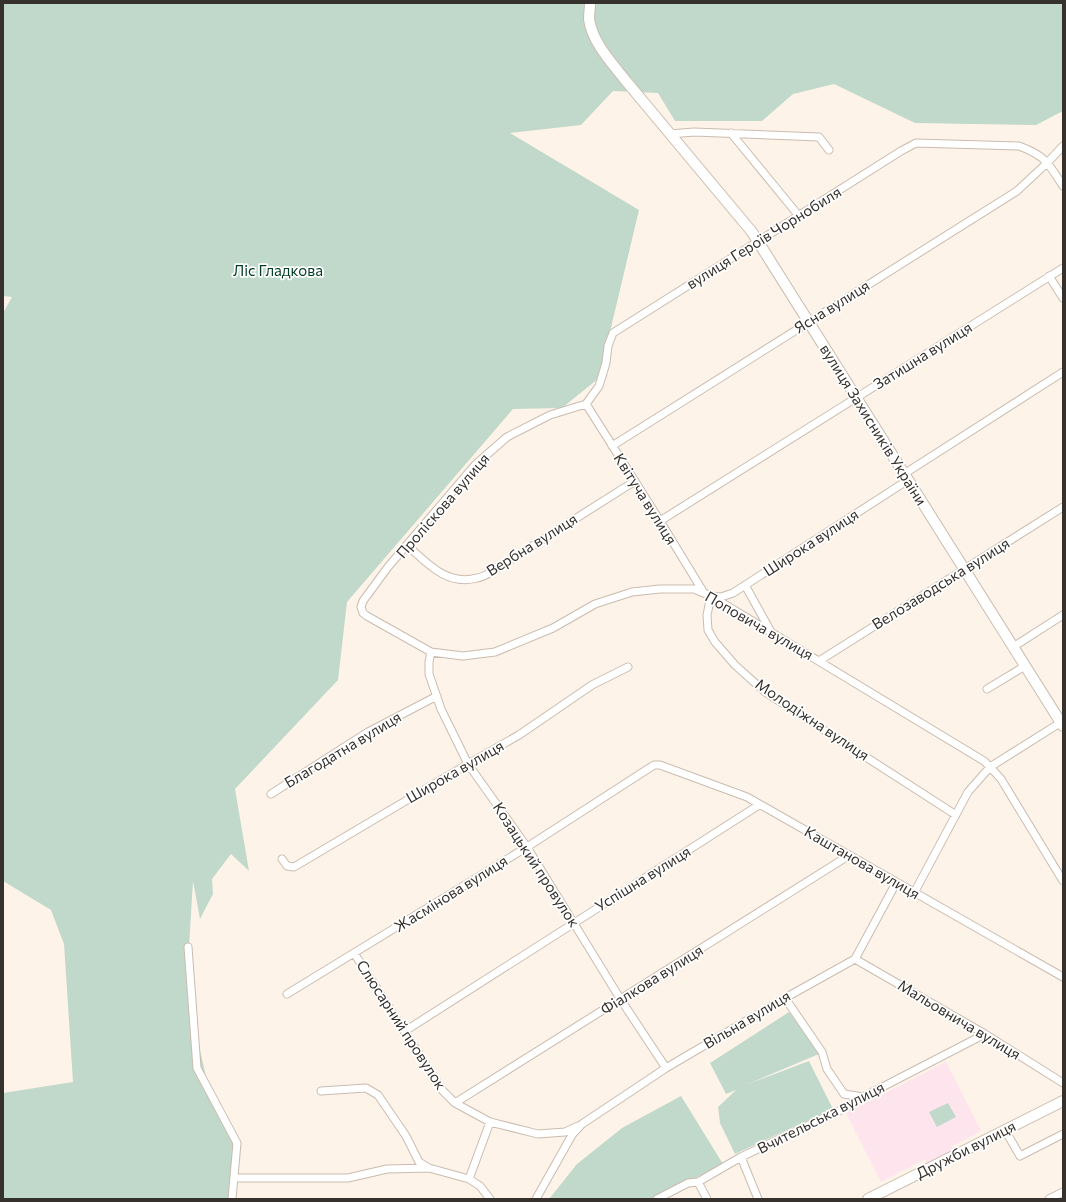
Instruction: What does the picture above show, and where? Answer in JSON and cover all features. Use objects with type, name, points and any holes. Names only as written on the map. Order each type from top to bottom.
[{"type":"street","name":"вулиця Захисників України","points":[[590,3],[589,18],[593,33],[597,40],[626,81],[752,232],[1062,723]]},
{"type":"street","points":[[670,134],[694,132],[819,137],[829,150]]},
{"type":"street","points":[[731,134],[799,216]]},
{"type":"street","name":"вулиця Героїв Чорнобиля","points":[[586,404],[599,386],[606,362],[608,346],[613,333],[916,143],[1019,146],[1035,152],[1048,162]]},
{"type":"street","name":"Ясна вулиця","points":[[612,446],[1017,191],[1063,146]]},
{"type":"street","points":[[1048,162],[1063,186]]},
{"type":"street","name":"Затишна вулиця","points":[[660,521],[1063,268]]},
{"type":"street","points":[[1048,276],[1063,298]]},
{"type":"street","name":"Широка вулиця","points":[[708,595],[721,597],[733,593],[1063,372]]},
{"type":"street","name":"Квітуча вулиця","points":[[586,404],[708,595]]},
{"type":"street","name":"Проліскова вулиця","points":[[363,614],[361,607],[363,601],[388,567],[408,546],[475,465],[507,437],[550,415],[586,404]]},
{"type":"street","name":"Вербна вулиця","points":[[408,546],[432,567],[447,577],[464,580],[478,578],[499,567],[634,481]]},
{"type":"street","name":"Велозаводська вулиця","points":[[819,661],[1063,508]]},
{"type":"street","points":[[745,585],[772,633]]},
{"type":"street","name":"Поповича вулиця","points":[[363,614],[431,652],[463,656],[494,652],[553,628],[596,604],[632,592],[660,589],[694,589],[708,595],[984,761],[1001,779],[1063,881]]},
{"type":"street","name":"Молодіжна вулиця","points":[[708,595],[708,630],[715,642],[735,665],[765,692],[956,815]]},
{"type":"street","points":[[1013,647],[1063,615]]},
{"type":"street","name":"Козацький провулок","points":[[431,652],[429,674],[441,709],[468,764],[527,847],[621,1000],[666,1068]]},
{"type":"street","points":[[987,689],[1025,666]]},
{"type":"street","name":"Широка вулиця","points":[[282,859],[287,866],[294,867],[519,735],[592,685],[628,667]]},
{"type":"street","name":"Благодатна вулиця","points":[[271,794],[368,732],[437,696]]},
{"type":"street","points":[[914,893],[968,792],[990,767],[1062,723]]},
{"type":"street","name":"Жасмінова вулиця","points":[[287,994],[527,847],[654,765]]},
{"type":"street","name":"Каштанова вулиця","points":[[654,765],[660,765],[739,795],[759,805],[1063,977]]},
{"type":"street","name":"Успішна вулиця","points":[[405,1031],[759,805]]},
{"type":"street","name":"Фіалкова вулиця","points":[[455,1103],[848,856]]},
{"type":"street","points":[[855,959],[896,883]]},
{"type":"street","points":[[188,947],[197,1068],[237,1143],[232,1199]]},
{"type":"street","name":"Слюсарний провулок","points":[[354,953],[443,1091],[455,1103],[490,1122],[538,1134],[565,1132],[582,1124]]},
{"type":"street","name":"Вільна вулиця","points":[[536,1199],[572,1135],[582,1124],[666,1068],[855,959]]},
{"type":"street","name":"Мальовнича вулиця","points":[[855,959],[985,1034],[1063,1082]]},
{"type":"street","points":[[785,998],[822,1052],[827,1069],[844,1094],[863,1097]]},
{"type":"street","name":"Вчительська вулиця","points":[[657,1199],[688,1184],[698,1182],[741,1157],[843,1109],[863,1097],[942,1058],[985,1034]]},
{"type":"street","points":[[321,1091],[366,1088],[378,1095],[406,1136],[419,1162],[429,1168],[469,1179],[480,1186],[490,1199]]},
{"type":"street","name":"Дружби вулиця","points":[[868,1199],[1063,1100]]},
{"type":"street","points":[[469,1179],[490,1122]]},
{"type":"street","points":[[1005,1130],[1020,1156],[1063,1134]]},
{"type":"street","points":[[741,1157],[758,1199]]},
{"type":"street","points":[[234,1178],[348,1178],[387,1169],[429,1168]]},
{"type":"street","points":[[698,1182],[707,1199]]},
{"type":"street","points":[[1049,1199],[1063,1192]]},
{"type":"shaded area","points":[[946,1062],[981,1131],[952,1146],[954,1151],[927,1164],[925,1159],[881,1182],[846,1113]]},
{"type":"green space","name":"Ліс Гладкова","points":[[3,3],[1063,3],[1063,111],[1036,125],[915,123],[834,84],[793,94],[762,121],[675,121],[658,93],[613,91],[581,125],[510,133],[639,210],[599,378],[562,408],[513,409],[347,602],[338,680],[235,789],[249,871],[231,854],[212,879],[213,894],[200,919],[193,881],[189,947],[196,1033],[211,1098],[239,1138],[235,1199],[3,1199],[3,1093],[73,1082],[64,944],[51,910],[3,881],[3,313],[12,297],[3,296]]},
{"type":"green space","points":[[789,1012],[819,1054],[748,1084],[809,1061],[833,1109],[735,1154],[720,1123],[718,1107],[736,1090],[726,1094],[710,1063]]},
{"type":"green space","points":[[681,1096],[723,1164],[653,1199],[549,1199],[577,1164],[622,1128]]},
{"type":"green space","points":[[948,1103],[956,1117],[937,1127],[929,1112]]}]
